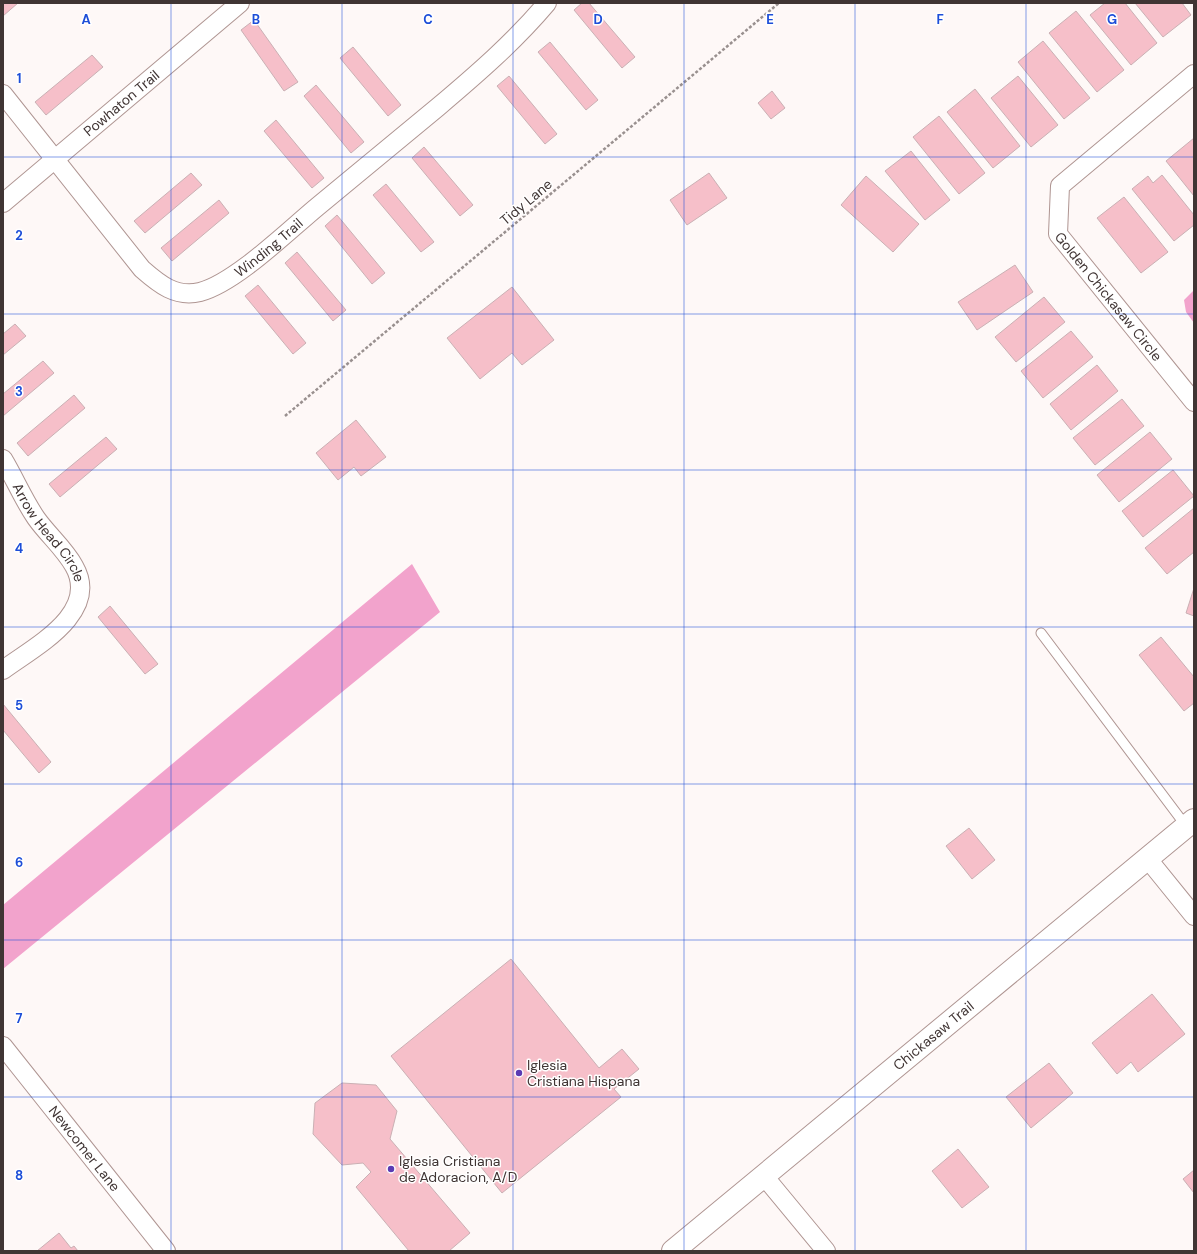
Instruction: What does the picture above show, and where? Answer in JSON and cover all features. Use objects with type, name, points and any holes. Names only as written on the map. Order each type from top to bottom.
[{"type":"street","name":"Powhaton Trail","points":[[3,203],[56,160],[240,3]]},
{"type":"street","name":"Winding Trail","points":[[3,94],[142,269],[159,284],[170,291],[185,293],[200,292],[214,287],[248,264],[423,119],[493,60],[547,3]]},
{"type":"street","name":"Golden Chickasaw Circle","points":[[1194,74],[1060,186],[1058,234],[1194,402]]},
{"type":"street","name":"Arrow Head Circle","points":[[3,460],[37,519],[64,550],[75,566],[81,580],[78,604],[70,618],[56,631],[3,670]]},
{"type":"street","name":"Chickasaw Trail","points":[[673,1251],[1190,823]]},
{"type":"street","points":[[1147,858],[1194,916]]},
{"type":"street","name":"Newcomer Lane","points":[[3,1046],[166,1251]]},
{"type":"street","points":[[764,1176],[826,1251]]},
{"type":"lane","points":[[1041,633],[1190,823]]},
{"type":"path","name":"Tidy Lane","points":[[286,416],[779,3]]},
{"type":"shaded area","points":[[1194,290],[1194,323],[1186,312],[1184,300]]},
{"type":"shaded area","points":[[412,564],[440,612],[3,969],[3,905]]},
{"type":"building","points":[[3,3],[18,3],[3,16]]},
{"type":"building","points":[[582,3],[589,3],[635,57],[622,68],[574,10]]},
{"type":"building","points":[[1105,3],[1125,3],[1157,43],[1131,65],[1090,15]]},
{"type":"building","points":[[1135,3],[1182,3],[1191,15],[1163,37]]},
{"type":"building","points":[[1076,11],[1124,70],[1097,92],[1049,33]]},
{"type":"building","points":[[254,20],[298,82],[284,91],[241,30]]},
{"type":"building","points":[[1043,41],[1090,98],[1064,119],[1018,62]]},
{"type":"building","points":[[550,42],[598,100],[586,110],[538,52]]},
{"type":"building","points":[[353,47],[401,105],[388,116],[340,58]]},
{"type":"building","points":[[92,55],[103,67],[46,115],[35,102]]},
{"type":"building","points":[[509,76],[557,134],[545,144],[497,86]]},
{"type":"building","points":[[1018,76],[1058,125],[1031,147],[991,98]]},
{"type":"building","points":[[316,85],[364,142],[351,153],[304,96]]},
{"type":"building","points":[[975,89],[1020,146],[993,168],[947,112]]},
{"type":"building","points":[[772,91],[785,108],[771,119],[758,103]]},
{"type":"building","points":[[939,116],[985,173],[959,194],[913,137]]},
{"type":"building","points":[[276,120],[324,178],[312,188],[264,131]]},
{"type":"building","points":[[1194,138],[1194,196],[1166,161]]},
{"type":"building","points":[[424,147],[473,205],[460,216],[412,158]]},
{"type":"building","points":[[911,151],[950,200],[925,220],[885,171]]},
{"type":"building","points":[[191,173],[202,185],[145,233],[134,221]]},
{"type":"building","points":[[709,173],[727,198],[687,225],[670,200]]},
{"type":"building","points":[[1162,175],[1194,215],[1194,225],[1174,241],[1132,189],[1148,176],[1153,183]]},
{"type":"building","points":[[866,176],[919,224],[893,252],[841,205]]},
{"type":"building","points":[[386,184],[434,242],[421,252],[373,195]]},
{"type":"building","points":[[1124,197],[1168,252],[1141,273],[1097,218]]},
{"type":"building","points":[[219,200],[229,213],[172,261],[161,248]]},
{"type":"building","points":[[337,215],[385,273],[372,284],[325,226]]},
{"type":"building","points":[[297,252],[346,310],[333,321],[285,263]]},
{"type":"building","points":[[1015,265],[1033,292],[977,330],[958,302]]},
{"type":"building","points":[[258,285],[306,343],[293,354],[245,296]]},
{"type":"building","points":[[512,287],[554,340],[522,365],[512,353],[480,379],[447,338]]},
{"type":"building","points":[[1044,297],[1065,322],[1016,362],[995,337]]},
{"type":"building","points":[[15,324],[26,336],[3,355],[3,334]]},
{"type":"building","points":[[1071,331],[1093,357],[1043,398],[1021,371]]},
{"type":"building","points":[[43,361],[54,373],[3,416],[3,394]]},
{"type":"building","points":[[1097,365],[1118,391],[1071,430],[1050,404]]},
{"type":"building","points":[[74,395],[85,408],[28,456],[17,443]]},
{"type":"building","points":[[1122,399],[1144,426],[1095,465],[1073,438]]},
{"type":"building","points":[[356,420],[386,457],[361,476],[354,467],[338,480],[316,453]]},
{"type":"building","points":[[1150,432],[1172,459],[1119,502],[1097,475]]},
{"type":"building","points":[[106,437],[117,449],[60,497],[49,484]]},
{"type":"building","points":[[1173,470],[1194,496],[1143,537],[1122,511]]},
{"type":"building","points":[[1194,508],[1194,552],[1167,574],[1145,548]]},
{"type":"building","points":[[1194,588],[1194,616],[1186,613]]},
{"type":"building","points":[[110,606],[158,664],[145,674],[98,617]]},
{"type":"building","points":[[1161,637],[1194,677],[1194,703],[1184,711],[1139,655]]},
{"type":"building","points":[[3,704],[51,762],[39,773],[3,730]]},
{"type":"building","points":[[969,828],[995,860],[972,879],[946,846]]},
{"type":"building","name":"Iglesia Cristiana Hispana","points":[[511,959],[599,1068],[622,1049],[639,1069],[614,1089],[621,1097],[502,1193],[391,1056]]},
{"type":"building","points":[[1152,994],[1185,1034],[1138,1072],[1131,1062],[1117,1074],[1092,1043]]},
{"type":"building","points":[[1049,1063],[1073,1093],[1031,1128],[1006,1097]]},
{"type":"building","name":"Iglesia Cristiana de Adoracion, A/D","points":[[342,1083],[376,1085],[397,1111],[390,1139],[470,1233],[449,1251],[409,1251],[356,1187],[371,1172],[363,1163],[342,1165],[313,1134],[315,1103]]},
{"type":"building","points":[[958,1149],[989,1187],[962,1208],[932,1171]]},
{"type":"building","points":[[1194,1170],[1194,1193],[1183,1179]]},
{"type":"building","points":[[59,1233],[71,1248],[74,1246],[78,1251],[37,1251]]},
{"type":"place","name":"Iglesia Cristiana Hispana","points":[[519,1073]]},
{"type":"place","name":"Iglesia Cristiana de Adoracion, A/D","points":[[391,1169]]}]
